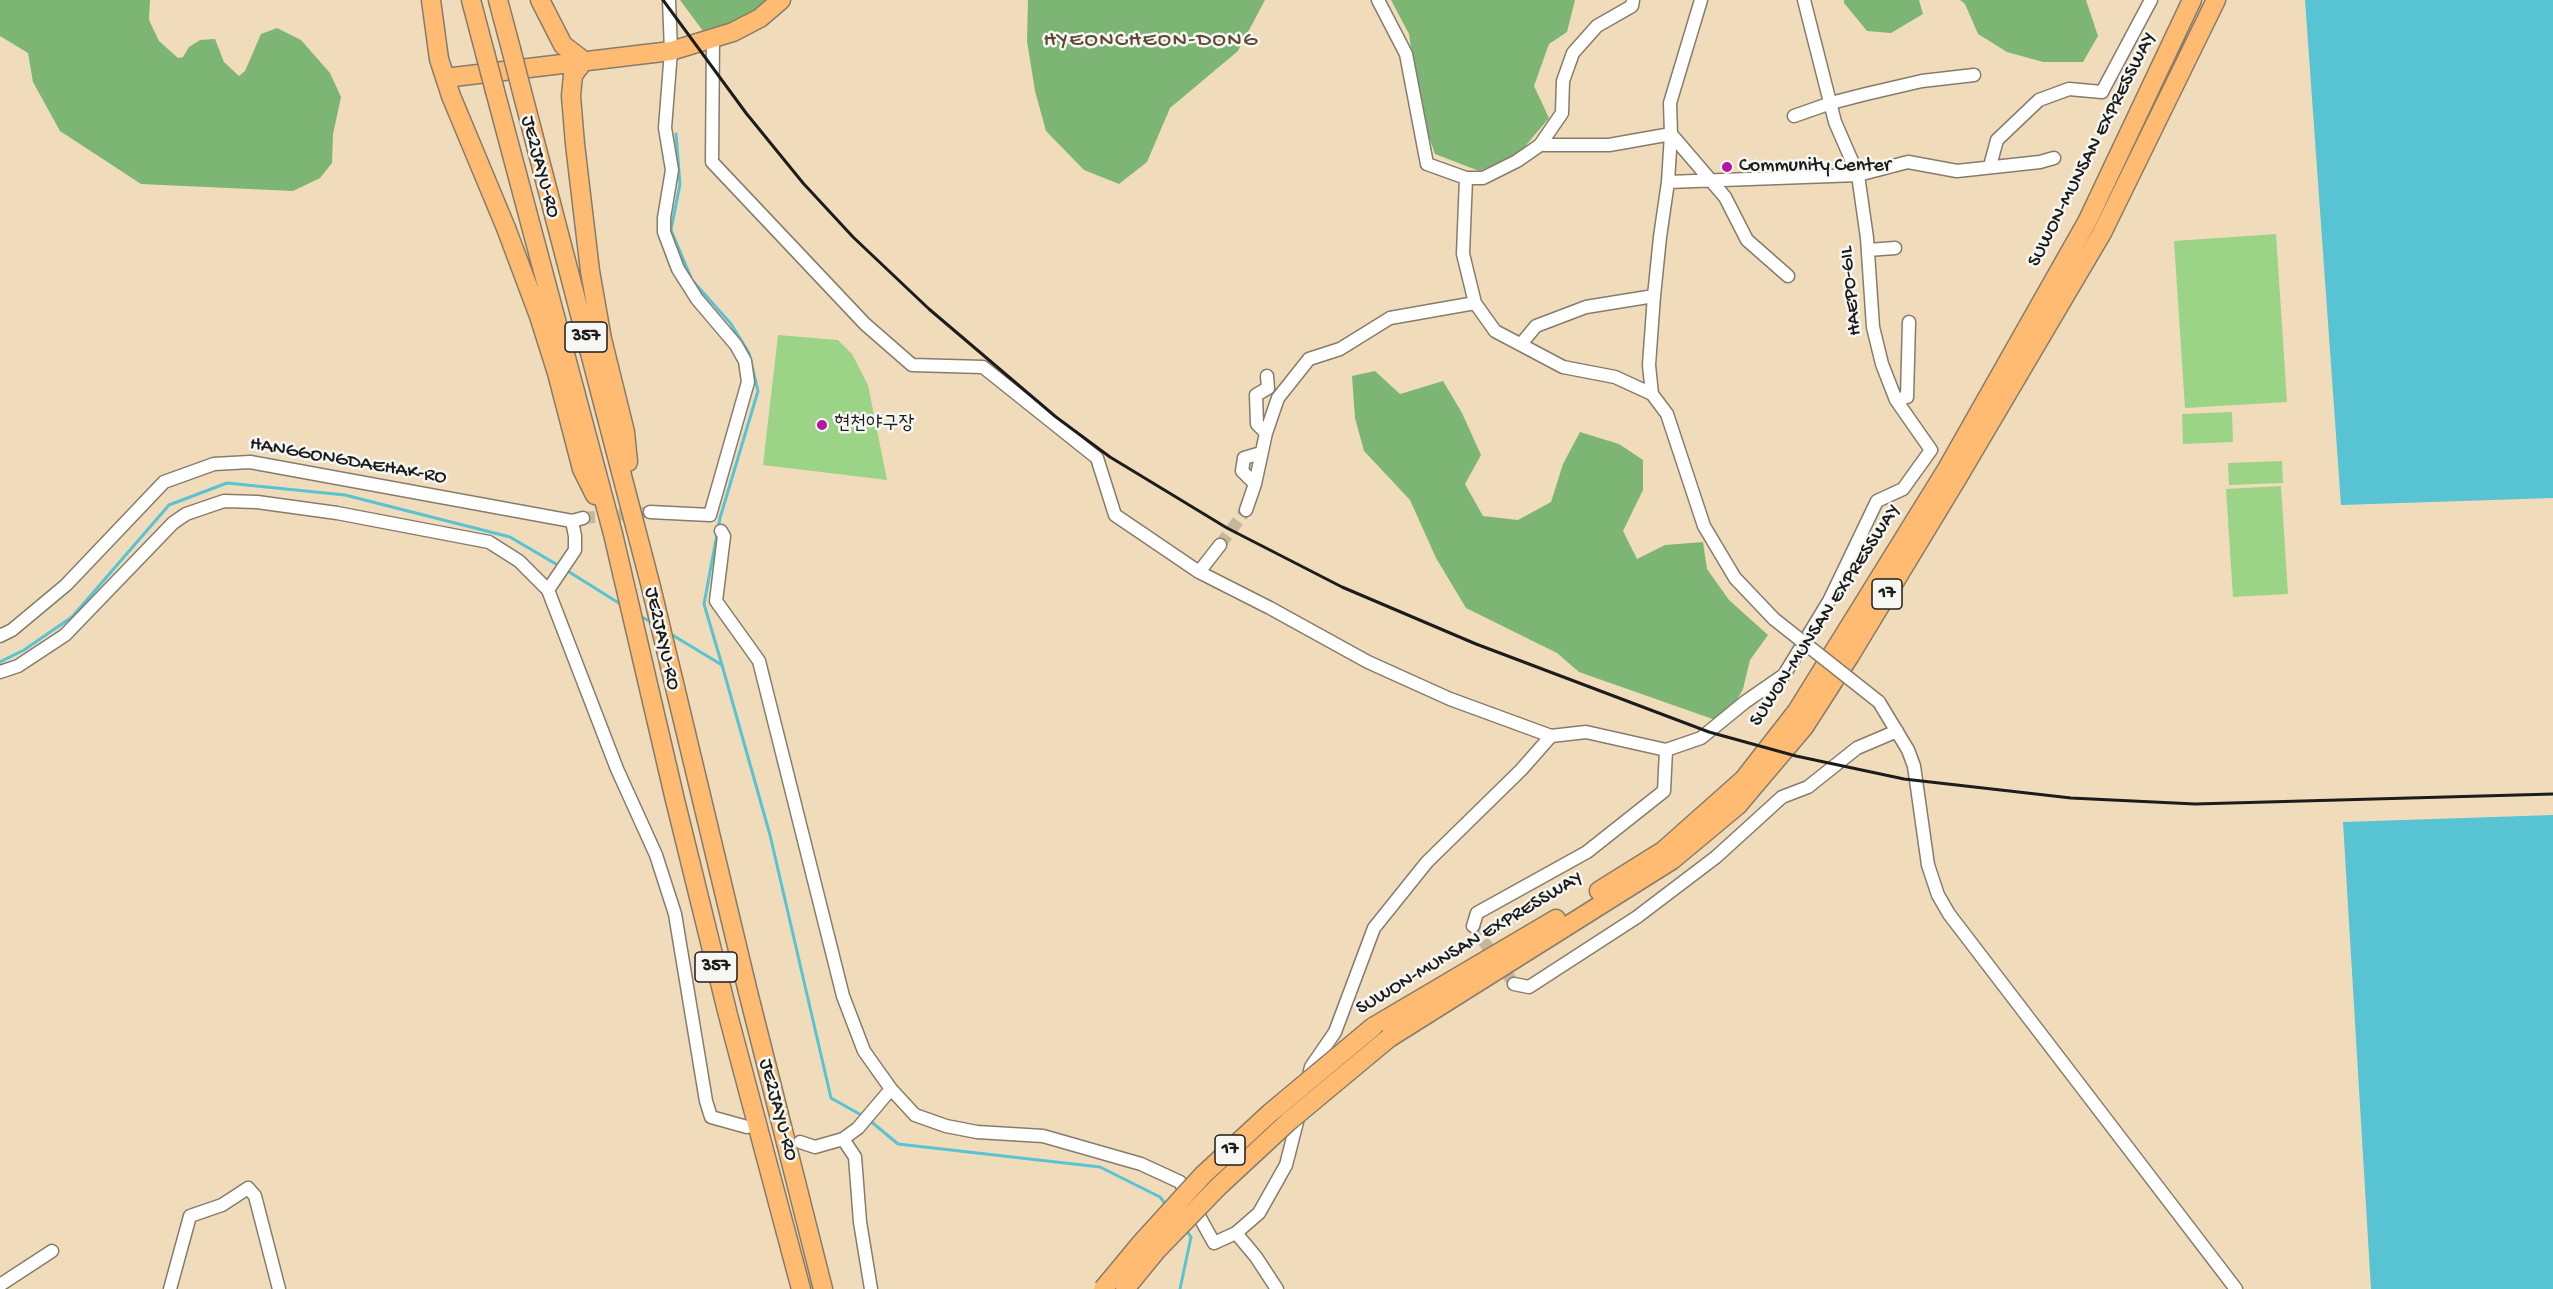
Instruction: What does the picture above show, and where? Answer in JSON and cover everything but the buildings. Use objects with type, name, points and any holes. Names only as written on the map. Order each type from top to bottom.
[{"type":"highway","points":[[431,0],[439,59],[445,78],[539,316],[557,373],[582,469],[613,534]]},
{"type":"highway","name":"JE2JAYU-RO","points":[[471,0],[623,572],[725,1003],[801,1289]]},
{"type":"highway","name":"JE2JAYU-RO","points":[[498,0],[651,587],[748,992],[823,1289]]},
{"type":"highway","points":[[540,0],[563,45],[584,61]]},
{"type":"highway","points":[[445,78],[671,51],[733,32],[760,18],[781,0]]},
{"type":"highway","name":"SUWON-MUNSAN EXPRESSWAY","points":[[1103,1289],[1142,1242],[1203,1176],[1270,1113],[1373,1027],[1553,920],[1663,851],[1744,779],[1797,711],[1947,469],[2087,222],[2192,0]]},
{"type":"highway","name":"SUWON-MUNSAN EXPRESSWAY","points":[[1125,1289],[1156,1251],[1218,1187],[1288,1122],[1389,1038],[1672,860],[1738,805],[1804,726],[1849,657],[1958,477],[2102,233],[2216,0]]},
{"type":"highway","points":[[584,61],[573,75],[571,96],[576,155],[590,271],[602,339],[625,432],[637,532]]},
{"type":"street","points":[[650,512],[710,515],[748,382],[745,361],[736,345],[698,299],[685,279],[664,232],[672,170],[665,128],[671,51],[669,0]]},
{"type":"street","points":[[1378,0],[1406,54],[1427,164],[1466,178],[1483,178],[1517,161],[1540,146],[1562,113],[1563,81],[1573,53],[1597,26],[1632,6],[1633,0]]},
{"type":"street","points":[[1652,394],[1649,365],[1660,237],[1668,182],[1670,103],[1701,0]]},
{"type":"street","name":"HAEPO-GIL","points":[[1666,750],[1701,738],[1745,702],[1784,675],[1829,601],[1877,501],[1903,489],[1931,450],[1896,400],[1882,364],[1873,327],[1868,250],[1858,175],[1835,122],[1804,0]]},
{"type":"street","points":[[1990,166],[1997,140],[2039,100],[2069,88],[2102,92],[2151,0]]},
{"type":"street","points":[[713,38],[712,162],[865,324],[912,365],[983,367],[1097,458],[1115,515],[1199,572],[1368,662],[1450,699],[1551,736],[1586,732],[1666,750],[1664,791],[1587,852],[1477,913],[1473,926]]},
{"type":"street","points":[[1794,116],[1831,103],[1922,81],[1974,75]]},
{"type":"street","points":[[1540,146],[1609,145],[1671,134]]},
{"type":"street","points":[[1671,134],[1725,197],[1747,240],[1788,276]]},
{"type":"street","points":[[1668,182],[1858,175],[1908,162],[1958,171],[2040,162],[2054,158]]},
{"type":"street","points":[[1466,178],[1463,254],[1474,303],[1495,331],[1563,367],[1615,376],[1652,394],[1667,414],[1704,526],[1736,578],[1774,619],[1879,702],[1908,750],[1914,766],[1929,865],[1938,895],[1949,914],[2236,1289]]},
{"type":"street","points":[[1868,250],[1895,248]]},
{"type":"street","points":[[1521,344],[1536,326],[1586,307],[1654,296]]},
{"type":"street","points":[[1246,510],[1255,483],[1266,433],[1278,398],[1309,359],[1340,349],[1389,318],[1474,303]]},
{"type":"street","points":[[1896,400],[1907,397],[1909,322]]},
{"type":"street","points":[[1266,433],[1257,424],[1256,395],[1268,388],[1267,376]]},
{"type":"street","name":"HANGGONGDAEHAK-RO","points":[[0,636],[12,630],[66,585],[164,482],[214,464],[250,462],[578,520],[574,550],[548,590]]},
{"type":"street","points":[[0,672],[18,666],[65,635],[173,523],[186,514],[224,501],[257,502],[337,513],[489,542],[519,561],[548,590],[617,769],[656,855],[675,914],[706,1101],[711,1117],[747,1127]]},
{"type":"street","points":[[721,531],[724,536],[716,601],[759,661],[843,996],[864,1050],[891,1089],[915,1115],[946,1126],[977,1132],[1043,1136],[1141,1164],[1180,1182],[1214,1243],[1236,1233],[1259,1213],[1286,1165],[1311,1067],[1335,1032],[1374,928],[1427,862],[1521,770],[1551,736]]},
{"type":"street","points":[[1199,572],[1220,545]]},
{"type":"street","points":[[1514,984],[1529,987],[1637,917],[1716,857],[1782,797],[1808,787],[1857,748],[1897,731]]},
{"type":"street","points":[[800,1142],[815,1147],[843,1139],[858,1128],[891,1089]]},
{"type":"street","points":[[843,1139],[855,1157],[860,1222],[871,1289]]},
{"type":"street","points":[[170,1289],[190,1216],[222,1205],[248,1188],[255,1196],[279,1289]]},
{"type":"street","points":[[1236,1233],[1256,1257],[1277,1289]]},
{"type":"street","points":[[0,1285],[52,1251]]},
{"type":"green space","points":[[0,0],[150,0],[149,20],[159,41],[178,58],[183,57],[189,47],[200,40],[215,39],[224,62],[239,76],[245,71],[261,34],[277,28],[301,40],[330,73],[341,97],[333,134],[332,163],[320,178],[293,191],[141,184],[60,131],[33,82],[28,53],[0,36]]},
{"type":"green space","points":[[680,0],[774,0],[755,17],[706,35]]},
{"type":"green space","points":[[1028,0],[1265,0],[1238,51],[1170,108],[1147,162],[1119,184],[1084,170],[1046,131],[1035,91],[1027,41]]},
{"type":"green space","points":[[1391,0],[1575,0],[1567,32],[1549,44],[1534,86],[1549,118],[1516,157],[1479,171],[1435,154],[1421,114],[1409,34]]},
{"type":"green space","points":[[1844,0],[1919,0],[1923,14],[1891,33],[1867,31]]},
{"type":"green space","points":[[1960,0],[2086,0],[2098,36],[2083,62],[2043,62],[2007,52],[1978,34],[1965,4]]},
{"type":"green space","points":[[2276,234],[2287,402],[2185,408],[2174,241]]},
{"type":"green space","name":"현천야구장","points":[[778,335],[838,340],[852,354],[868,385],[887,480],[763,465]]},
{"type":"green space","points":[[1375,371],[1400,394],[1443,381],[1462,413],[1481,455],[1465,484],[1483,516],[1518,520],[1551,502],[1563,464],[1580,432],[1619,444],[1643,460],[1643,490],[1623,531],[1637,559],[1665,545],[1703,542],[1707,569],[1729,600],[1768,635],[1750,660],[1743,689],[1724,723],[1579,672],[1557,653],[1466,608],[1436,558],[1410,500],[1364,451],[1355,418],[1352,376]]},
{"type":"green space","points":[[2232,412],[2233,442],[2183,444],[2182,414]]},
{"type":"green space","points":[[2282,461],[2283,483],[2229,485],[2228,463]]},
{"type":"green space","points":[[2281,486],[2288,594],[2233,597],[2226,489]]},
{"type":"water","points":[[2305,0],[2553,0],[2553,498],[2341,505]]},
{"type":"water","points":[[2553,815],[2553,1289],[2371,1289],[2343,822]]},
{"type":"waterway","points":[[676,134],[680,184],[671,230],[692,280],[731,324],[749,353],[758,391],[720,518],[704,604],[722,665]]},
{"type":"waterway","points":[[0,662],[24,650],[72,617],[169,505],[227,483],[345,495],[510,537],[561,567]]},
{"type":"waterway","points":[[566,570],[622,605]]},
{"type":"waterway","points":[[640,616],[653,623]]},
{"type":"waterway","points":[[669,633],[722,665],[770,835],[831,1098],[863,1116]]},
{"type":"waterway","points":[[868,1119],[898,1144],[1100,1167],[1160,1197],[1167,1206]]},
{"type":"waterway","points":[[1180,1289],[1191,1237],[1186,1230]]},
{"type":"tunnel","points":[[1220,545],[1246,510]]},
{"type":"tunnel","points":[[583,518],[650,512]]},
{"type":"tunnel","points":[[1473,926],[1514,984]]},
{"type":"railway","points":[[663,0],[746,113],[803,183],[853,237],[929,309],[1056,417],[1110,457],[1227,528],[1342,587],[1476,644],[1709,732],[1796,756],[1904,779],[2071,798],[2195,804],[2553,794]]},
{"type":"place","name":"Community Center","points":[[1727,167]]},
{"type":"place","name":"현천야구장","points":[[822,425]]},
{"type":"district","name":"HYEONCHEON-DONG","points":[[1151,42]]}]
